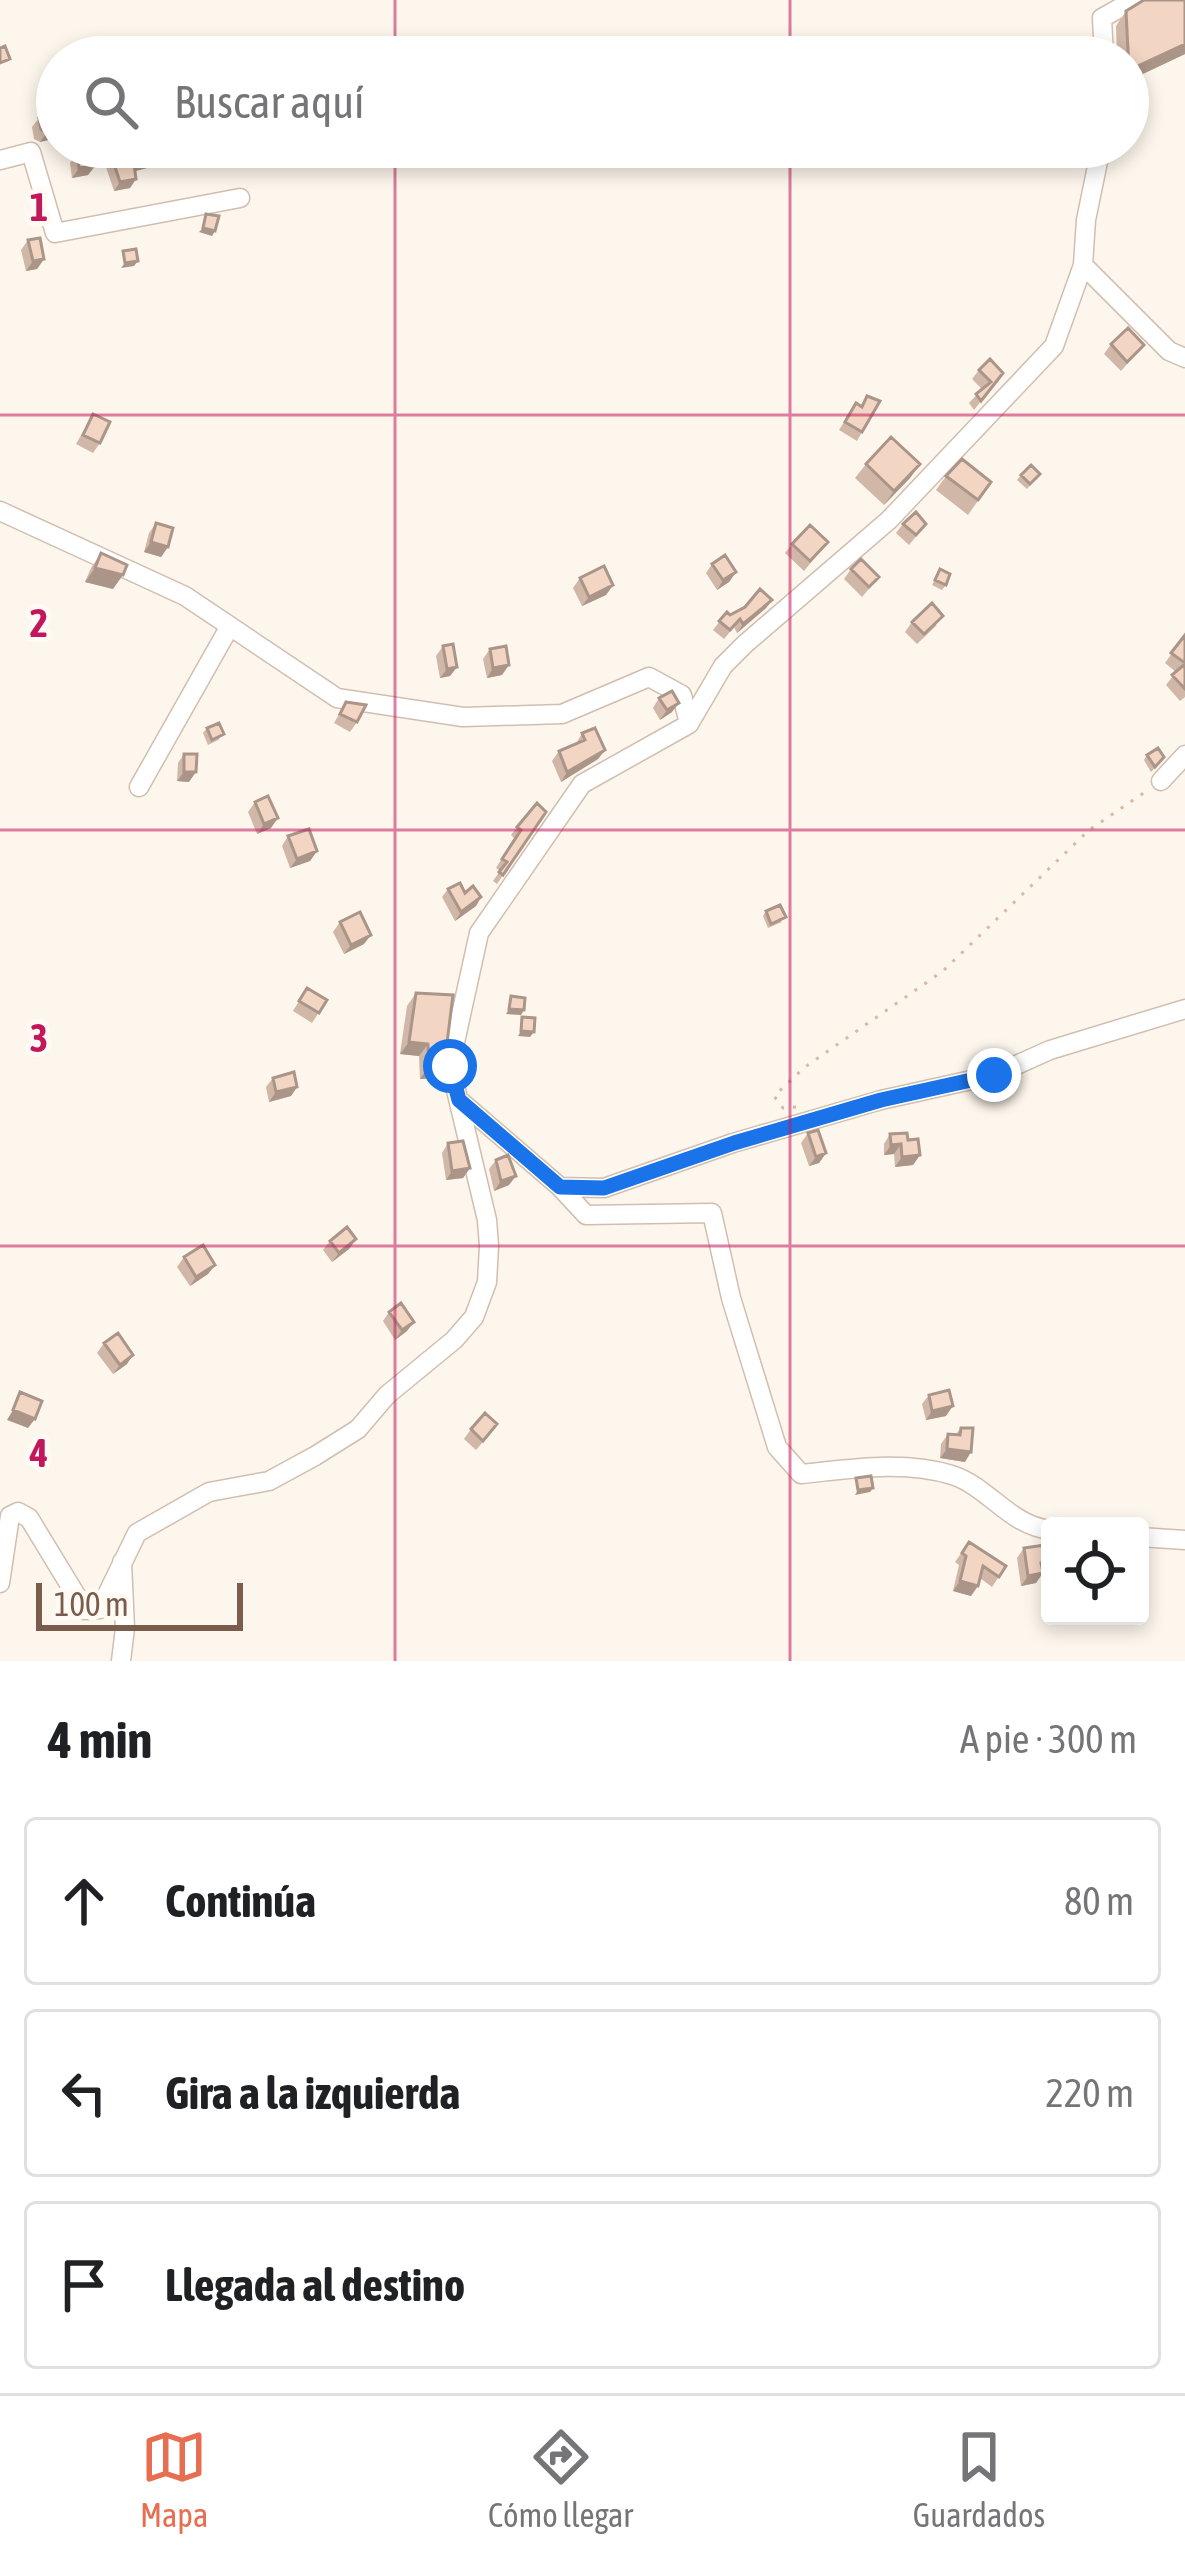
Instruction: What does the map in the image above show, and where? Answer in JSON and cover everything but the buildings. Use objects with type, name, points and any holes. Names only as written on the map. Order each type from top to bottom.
[{"type":"street","points":[[1103,36],[1102,18],[1134,0]]},
{"type":"street","points":[[0,160],[31,152],[56,233],[240,198]]},
{"type":"street","points":[[0,1583],[10,1516],[18,1512],[29,1518],[85,1610],[100,1609],[136,1533],[209,1492],[269,1481],[358,1429],[387,1395],[454,1340],[474,1317],[487,1282],[489,1246],[450,1066],[479,933],[582,784],[688,724],[723,666],[889,520],[1054,346],[1083,265],[1097,168]]},
{"type":"street","points":[[1083,265],[1169,351],[1185,358]]},
{"type":"street","points":[[0,511],[185,596],[337,698],[463,717],[562,714],[649,677],[682,695],[688,724]]},
{"type":"street","points":[[140,787],[230,626]]},
{"type":"street","points":[[1162,781],[1185,755]]},
{"type":"street","points":[[560,1187],[604,1188],[776,1130],[994,1075],[1050,1050],[1185,1009]]},
{"type":"street","points":[[459,1100],[586,1215],[712,1214],[731,1298],[777,1447],[801,1474],[879,1466],[954,1475],[1016,1520],[1041,1527]]},
{"type":"street","points":[[1149,1538],[1185,1540]]},
{"type":"street","points":[[121,1661],[125,1628],[122,1558]]},
{"type":"path","points":[[802,1106],[783,1108],[774,1096],[805,1067],[943,971],[1090,830],[1162,781]]},
{"type":"route","points":[[450,1066],[459,1100],[560,1187],[604,1188],[881,1100],[994,1075]]}]
